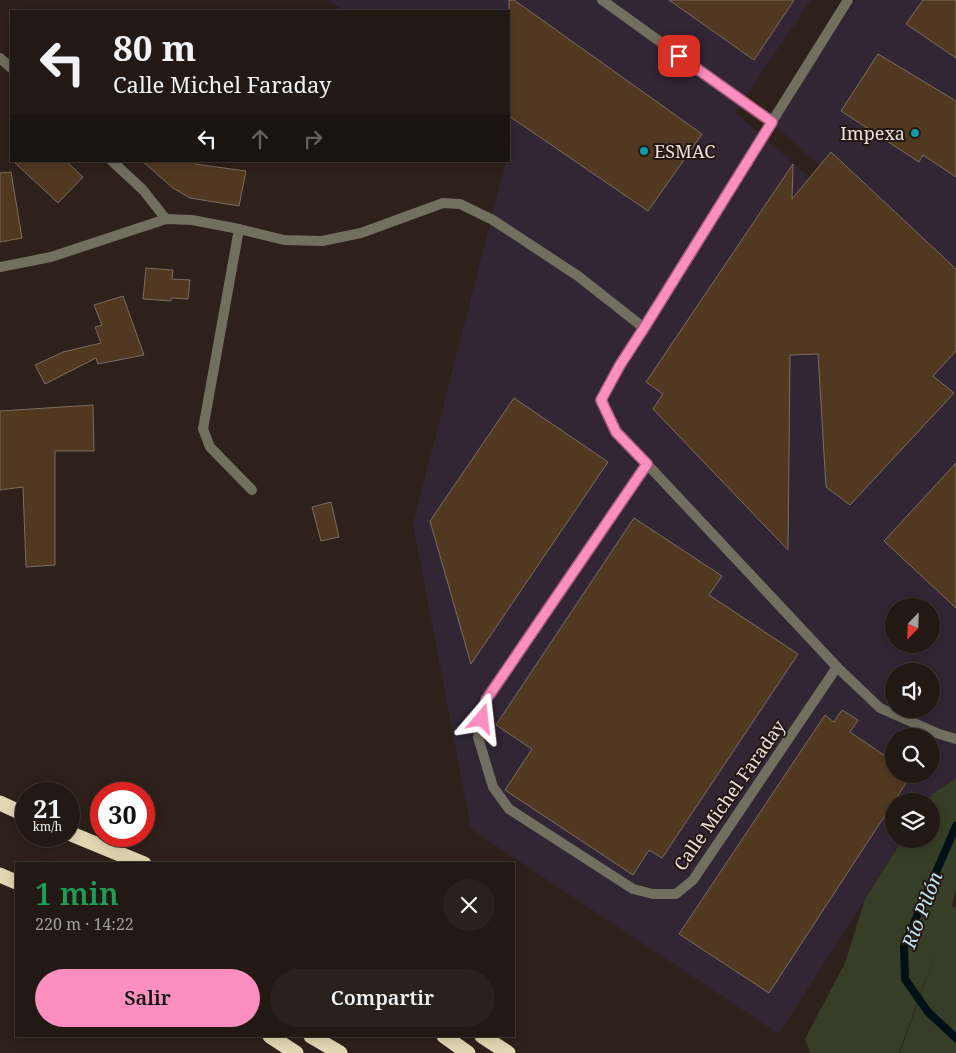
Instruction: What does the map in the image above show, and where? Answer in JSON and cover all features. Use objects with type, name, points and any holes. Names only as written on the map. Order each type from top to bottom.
[{"type":"highway","points":[[0,803],[15,810]]},
{"type":"highway","points":[[80,838],[139,862]]},
{"type":"highway","points":[[80,839],[124,862]]},
{"type":"highway","points":[[0,874],[15,882]]},
{"type":"highway","points":[[272,1037],[296,1053]]},
{"type":"highway","points":[[313,1037],[340,1053]]},
{"type":"highway","points":[[445,1037],[468,1053]]},
{"type":"highway","points":[[484,1037],[508,1053]]},
{"type":"street","points":[[602,0],[772,122]]},
{"type":"street","points":[[848,0],[620,365],[601,400],[616,432],[837,666],[880,708],[939,734],[956,739]]},
{"type":"street","points":[[0,58],[10,67]]},
{"type":"street","points":[[113,162],[143,190],[166,219]]},
{"type":"street","points":[[0,267],[51,257],[166,219],[192,220],[284,240],[322,242],[362,234],[443,203],[460,204],[493,220],[578,276],[644,328]]},
{"type":"street","points":[[239,229],[203,429],[210,448],[252,490]]},
{"type":"street","name":"Calle Michel Faraday","points":[[647,464],[486,700],[478,737],[493,787],[509,809],[633,889],[653,894],[676,894],[693,880],[837,666]]},
{"type":"shaded area","points":[[329,0],[811,0],[735,112],[956,307],[956,778],[934,793],[885,793],[885,848],[897,848],[779,1034],[471,829],[413,524],[506,162],[510,162],[512,136],[510,134],[510,10],[343,10]]},
{"type":"shaded area","points":[[856,0],[956,0],[956,290],[772,122]]},
{"type":"green space","points":[[956,778],[956,889],[952,906],[956,908],[956,1053],[900,1053],[938,945],[899,1053],[810,1053],[805,1039],[845,963],[865,899],[897,848],[940,848],[940,793],[934,793]]},
{"type":"building","points":[[509,0],[514,0],[702,134],[648,211],[510,117]]},
{"type":"building","points":[[669,0],[794,0],[754,60]]},
{"type":"building","points":[[923,0],[956,0],[956,58],[906,24]]},
{"type":"building","name":"Impexa","points":[[878,54],[956,101],[956,177],[923,155],[919,162],[841,111]]},
{"type":"building","points":[[831,152],[956,269],[956,351],[933,376],[954,393],[850,505],[826,487],[818,354],[790,355],[788,550],[653,409],[663,394],[646,382],[793,164],[792,199]]},
{"type":"building","points":[[14,162],[67,162],[83,177],[58,203]]},
{"type":"building","points":[[143,162],[194,162],[195,164],[246,171],[239,206],[190,198],[173,188]]},
{"type":"building","points":[[11,172],[22,238],[0,242],[0,173]]},
{"type":"building","points":[[146,268],[173,270],[172,279],[190,280],[188,299],[171,298],[171,301],[143,299]]},
{"type":"building","points":[[123,296],[144,355],[98,364],[96,358],[45,384],[35,365],[63,352],[101,343],[95,327],[102,325],[94,305]]},
{"type":"building","points":[[514,398],[608,462],[471,664],[430,521]]},
{"type":"building","points":[[93,405],[94,451],[55,451],[55,565],[26,567],[23,487],[0,490],[0,411]]},
{"type":"building","points":[[956,463],[956,608],[884,541]]},
{"type":"building","points":[[331,502],[339,537],[321,541],[312,507]]},
{"type":"building","points":[[634,518],[722,576],[709,595],[798,654],[662,858],[649,850],[633,875],[505,790],[532,749],[496,725]]},
{"type":"building","points":[[842,710],[858,720],[850,732],[885,756],[885,783],[906,783],[900,793],[885,793],[885,815],[769,993],[679,934],[825,715],[834,722]]},
{"type":"waterway","name":"Río Pilón","points":[[956,826],[904,946],[905,979],[928,1012],[956,1038]]},
{"type":"place","name":"Impexa","points":[[915,133]]},
{"type":"place","name":"ESMAC","points":[[644,151]]},
{"type":"route","points":[[482,719],[486,700],[647,464],[616,432],[601,400],[620,365],[772,122],[679,56]]}]
